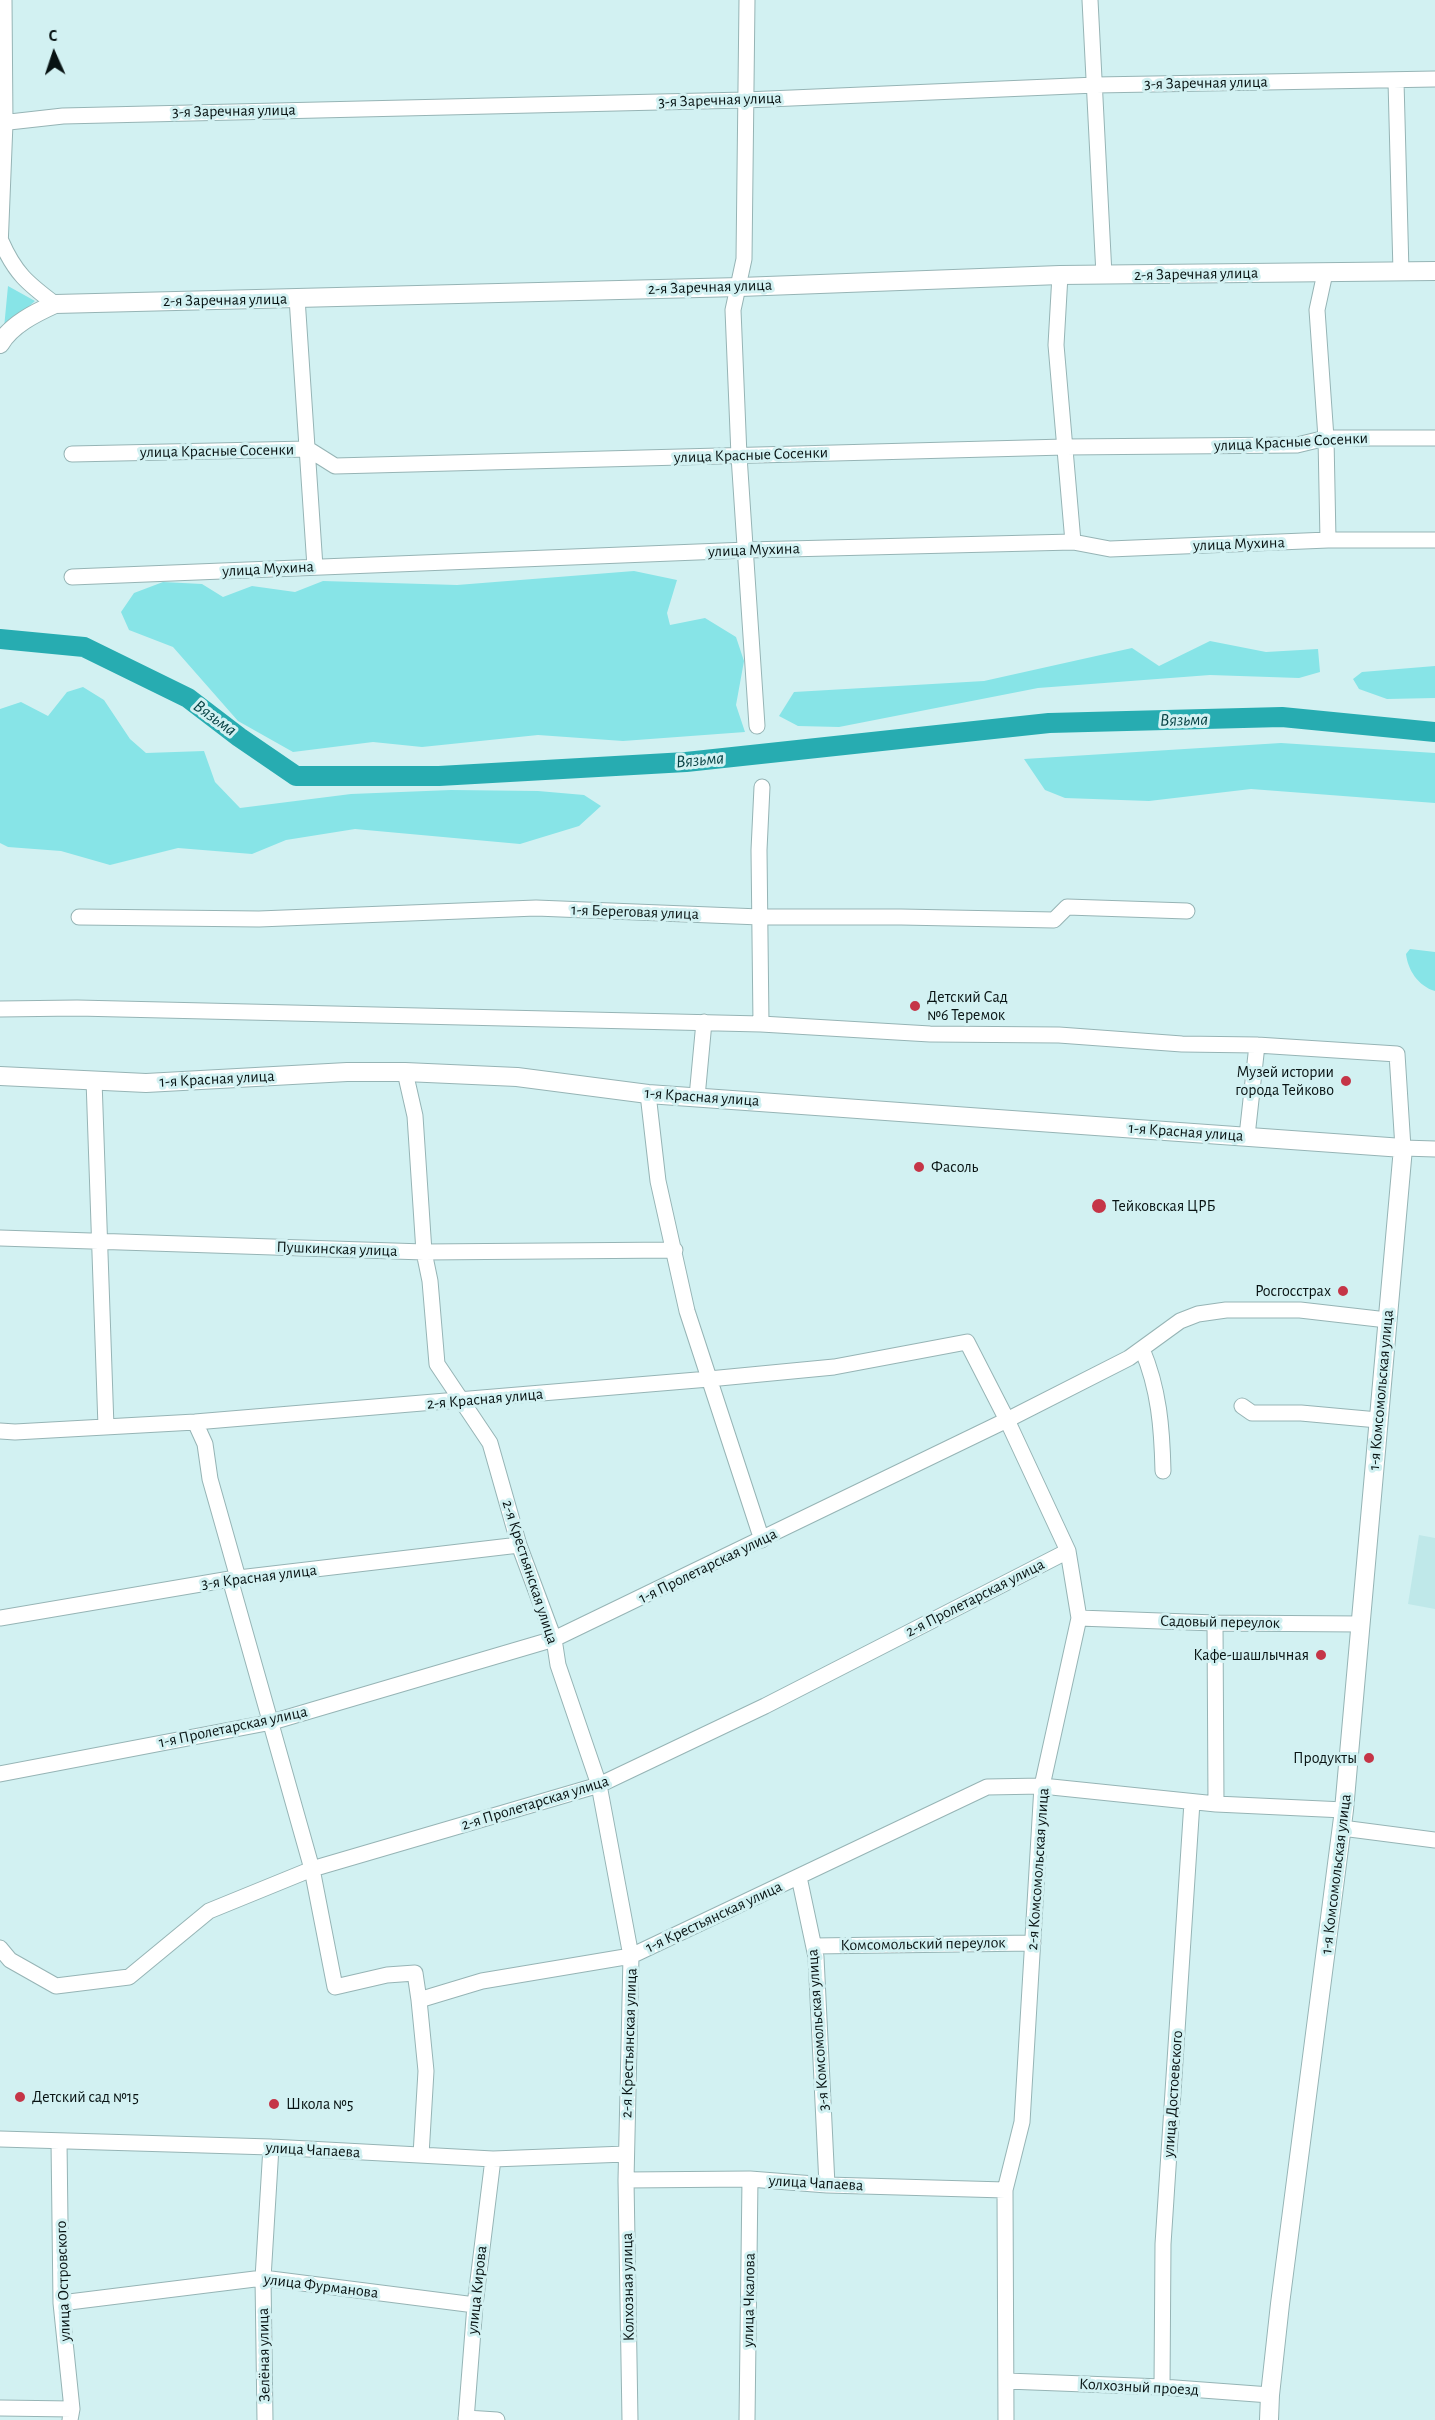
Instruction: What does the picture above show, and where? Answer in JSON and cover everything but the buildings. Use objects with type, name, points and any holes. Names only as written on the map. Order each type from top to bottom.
[{"type":"main road","name":"2-я Заречная улица","points":[[0,344],[17,326],[34,314],[55,304],[1060,275],[1435,271]]},
{"type":"main road","name":"1-я Красная улица","points":[[0,1076],[146,1083],[347,1072],[517,1077],[648,1094],[1403,1148]]},
{"type":"main road","name":"1-я Комсомольская улица","points":[[1269,2420],[1270,2396],[1343,1819],[1403,1148]]},
{"type":"street","points":[[0,248],[4,0]]},
{"type":"street","points":[[747,0],[744,259],[734,310],[740,456],[757,726]]},
{"type":"street","points":[[1090,0],[1104,275]]},
{"type":"street","name":"3-я Заречная улица","points":[[3,123],[63,116],[745,100],[1096,85],[1435,79]]},
{"type":"street","points":[[1396,81],[1401,272]]},
{"type":"street","points":[[1,241],[11,264],[23,278],[55,304]]},
{"type":"street","points":[[1325,273],[1317,310],[1326,438],[1328,540]]},
{"type":"street","points":[[1060,275],[1056,345],[1073,542]]},
{"type":"street","points":[[297,298],[315,567]]},
{"type":"street","name":"улица Красные Сосенки","points":[[72,454],[308,449],[335,466],[1065,447],[1297,445],[1326,438],[1435,438]]},
{"type":"street","name":"улица Мухина","points":[[72,577],[747,550],[1073,542],[1110,549],[1328,540],[1435,540]]},
{"type":"street","points":[[761,1024],[759,850],[762,787]]},
{"type":"street","name":"1-я Береговая улица","points":[[79,917],[259,919],[536,908],[760,917],[1054,920],[1067,907],[1187,911]]},
{"type":"street","points":[[0,1009],[78,1008],[704,1022],[930,1034],[1059,1035],[1182,1044],[1257,1045],[1397,1054],[1403,1148],[1435,1149]]},
{"type":"street","points":[[697,1097],[704,1022]]},
{"type":"street","points":[[1246,1137],[1257,1045]]},
{"type":"street","name":"2-я Крестьянская улица","points":[[405,1072],[416,1116],[424,1252],[430,1281],[437,1364],[490,1443],[519,1545],[554,1639],[558,1665],[599,1785],[631,1956],[626,2154]]},
{"type":"street","points":[[94,1080],[106,1427]]},
{"type":"street","points":[[648,1094],[658,1181],[687,1311],[762,1540]]},
{"type":"street","name":"Пушкинская улица","points":[[0,1238],[424,1252],[675,1250]]},
{"type":"street","name":"1-я Пролетарская улица","points":[[0,1774],[272,1722],[554,1639],[1007,1420],[1129,1358],[1180,1321],[1197,1314],[1226,1310],[1300,1310],[1387,1320]]},
{"type":"street","name":"2-я Красная улица","points":[[0,1431],[195,1422],[709,1379],[834,1367],[967,1342]]},
{"type":"street","name":"2-я Комсомольская улица","points":[[967,1342],[1007,1420],[1068,1551],[1078,1618],[1042,1786],[1023,2122],[1005,2190],[1006,2420]]},
{"type":"street","points":[[1142,1348],[1152,1373],[1162,1422],[1163,1471]]},
{"type":"street","points":[[1242,1406],[1252,1413],[1301,1413],[1378,1420]]},
{"type":"street","points":[[195,1422],[205,1444],[210,1479],[234,1578],[275,1740],[312,1869],[335,1987],[387,1975],[415,1973],[426,2071],[421,2156]]},
{"type":"street","name":"3-я Красная улица","points":[[0,1618],[234,1578],[519,1545]]},
{"type":"street","name":"2-я Пролетарская улица","points":[[0,1948],[10,1960],[56,1986],[129,1977],[209,1911],[312,1869],[599,1785],[765,1706],[1068,1551]]},
{"type":"street","name":"Садовый переулок","points":[[1078,1618],[1215,1623],[1361,1624]]},
{"type":"street","points":[[1215,1623],[1216,1804]]},
{"type":"street","name":"1-я Крестьянская улица","points":[[419,2000],[482,1981],[631,1956],[987,1787],[1042,1786],[1343,1819],[1435,1840]]},
{"type":"street","name":"улица Достоевского","points":[[1162,2387],[1163,2244],[1192,1802]]},
{"type":"street","name":"3-я Комсомольская улица","points":[[799,1877],[816,1957],[828,2185]]},
{"type":"street","name":"Комсомольский переулок","points":[[814,1946],[1033,1943]]},
{"type":"street","name":"улица Чапаева","points":[[0,2139],[271,2147],[493,2159],[626,2154]]},
{"type":"street","name":"улица Островского","points":[[59,2141],[61,2303],[71,2414]]},
{"type":"street","name":"Зелёная улица","points":[[265,2420],[263,2278],[271,2147]]},
{"type":"street","name":"Колхозная улица","points":[[626,2154],[630,2420]]},
{"type":"street","name":"улица Кирова","points":[[466,2419],[475,2305],[493,2159]]},
{"type":"street","name":"улица Чапаева","points":[[626,2180],[750,2180],[828,2185],[1005,2190]]},
{"type":"street","name":"улица Чкалова","points":[[747,2420],[750,2180]]},
{"type":"street","name":"улица Фурманова","points":[[61,2303],[263,2278],[475,2305]]},
{"type":"street","name":"Колхозный проезд","points":[[1007,2381],[1162,2387],[1270,2396]]},
{"type":"street","points":[[0,2408],[71,2414]]},
{"type":"street","points":[[466,2419],[497,2420]]},
{"type":"shaded area","points":[[8,286],[35,301],[4,328]]},
{"type":"shaded area","points":[[634,571],[677,580],[667,613],[670,625],[705,618],[736,637],[744,661],[736,705],[745,732],[623,741],[538,735],[422,747],[373,742],[293,752],[238,721],[173,647],[129,630],[121,612],[134,593],[163,582],[202,584],[223,597],[252,586],[295,592],[323,581],[457,585]]},
{"type":"shaded area","points":[[1210,641],[1266,652],[1318,649],[1320,672],[1299,678],[1210,675],[1038,688],[839,727],[798,726],[779,716],[794,692],[984,681],[1132,648],[1159,666]]},
{"type":"shaded area","points":[[1435,666],[1435,698],[1387,699],[1359,689],[1353,679],[1362,672]]},
{"type":"shaded area","points":[[83,687],[104,700],[130,739],[146,753],[204,751],[215,782],[240,808],[351,794],[451,790],[538,791],[584,795],[601,806],[579,826],[520,844],[355,829],[286,840],[252,854],[178,848],[110,865],[61,851],[8,847],[0,843],[0,709],[21,702],[48,716],[67,692]]},
{"type":"shaded area","points":[[1281,743],[1435,753],[1435,803],[1251,789],[1149,801],[1065,798],[1045,790],[1024,759]]},
{"type":"shaded area","points":[[1410,949],[1435,952],[1435,991],[1419,981],[1409,966],[1406,954]]},
{"type":"shaded area","points":[[1419,1535],[1435,1538],[1435,1609],[1408,1604]]},
{"type":"waterway","name":"Вязьма","points":[[0,639],[84,647],[188,698],[296,776],[439,776],[686,762],[1049,723],[1282,717],[1435,732]]},
{"type":"place","name":"Детский Сад №6 Теремок","points":[[915,1006]]},
{"type":"place","name":"Музей истории города Тейково","points":[[1346,1081]]},
{"type":"place","name":"Фасоль","points":[[919,1167]]},
{"type":"place","name":"Тейковская ЦРБ","points":[[1099,1206]]},
{"type":"place","name":"Росгосстрах","points":[[1343,1291]]},
{"type":"place","name":"Кафе-шашлычная","points":[[1321,1655]]},
{"type":"place","name":"Продукты","points":[[1369,1758]]},
{"type":"place","name":"Детский сад №15","points":[[20,2097]]},
{"type":"place","name":"Школа №5","points":[[274,2104]]}]
